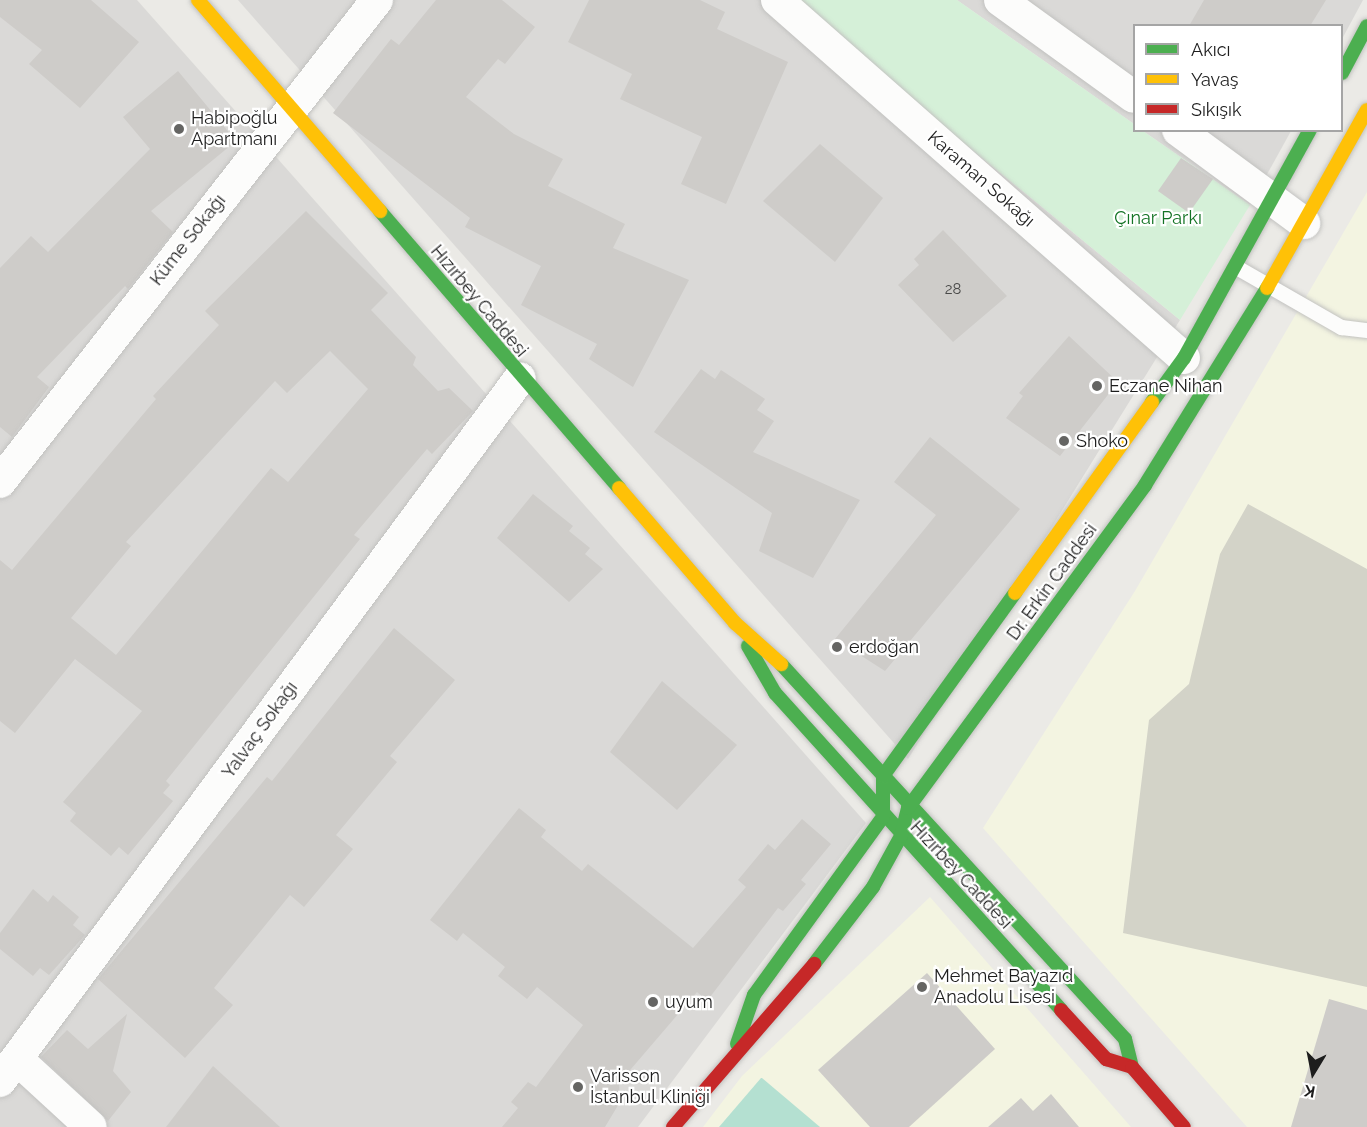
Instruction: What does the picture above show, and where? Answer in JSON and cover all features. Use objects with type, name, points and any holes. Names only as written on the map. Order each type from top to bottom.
[{"type":"street","name":"Hızırbey Caddesi","points":[[198,0],[292,106],[520,378],[735,623],[796,677],[909,808],[1125,1039],[1132,1067]]},
{"type":"street","name":"Küme Sokağı","points":[[0,482],[377,0]]},
{"type":"street","name":"Karaman Sokağı","points":[[777,0],[1184,358]]},
{"type":"street","points":[[1000,0],[1133,96]]},
{"type":"street","points":[[1343,69],[1367,27]]},
{"type":"street","name":"Dr. Erkin Caddesi","points":[[673,1127],[735,1052],[792,993],[873,887],[901,836],[909,808],[1145,485],[1268,286],[1367,110]]},
{"type":"street","points":[[1181,132],[1271,202],[1304,223]]},
{"type":"street","name":"Dr. Erkin Caddesi","points":[[883,776],[1184,358],[1238,268],[1309,132]]},
{"type":"street","name":"Yalvaç Sokağı","points":[[8,1070],[520,378]]},
{"type":"street","name":"Hızırbey Caddesi","points":[[735,623],[775,693],[883,817],[1106,1059],[1132,1067]]},
{"type":"street","points":[[883,776],[883,817]]},
{"type":"street","name":"Dr. Erkin Caddesi","points":[[735,1052],[754,995],[883,817]]},
{"type":"street","points":[[1132,1067],[1184,1127]]},
{"type":"street","points":[[8,1070],[91,1127]]},
{"type":"lane","points":[[1238,268],[1341,327],[1367,330]]},
{"type":"shaded area","points":[[0,0],[137,0],[866,823],[638,1127],[0,1127]]},
{"type":"shaded area","points":[[238,0],[789,0],[1180,320],[908,759]]},
{"type":"shaded area","points":[[957,0],[1363,0],[1343,37],[1343,24],[1133,24],[1133,123]]},
{"type":"shaded area","points":[[1144,132],[1290,132],[1250,205]]},
{"type":"shaded area","points":[[1367,192],[1367,1127],[1247,1127],[983,828],[1135,591]]},
{"type":"shaded area","points":[[1248,504],[1367,569],[1367,987],[1123,933],[1149,720],[1189,684],[1220,554]]},
{"type":"shaded area","name":"Mehmet Bayazıd Anadolu Lisesi","points":[[930,897],[1131,1127],[703,1127],[742,1076]]},
{"type":"green space","name":"Çınar Parkı","points":[[789,0],[957,0],[1133,123],[1133,132],[1144,132],[1250,205],[1180,320]]},
{"type":"green space","points":[[762,1078],[820,1127],[719,1127]]},
{"type":"building","points":[[0,0],[91,0],[139,42],[80,108],[29,64],[42,50],[0,17]]},
{"type":"building","points":[[436,0],[502,0],[535,27],[505,64],[498,59],[466,97],[514,134],[563,159],[548,186],[625,224],[613,248],[689,280],[633,387],[589,359],[597,344],[521,305],[541,266],[465,227],[470,218],[333,113],[391,39],[399,45]]},
{"type":"building","points":[[589,0],[700,0],[725,12],[717,29],[788,62],[726,204],[681,184],[702,137],[620,99],[632,74],[568,42]]},
{"type":"building","points":[[1204,0],[1326,0],[1311,24],[1190,24]]},
{"type":"building","points":[[178,71],[236,141],[151,211],[173,232],[128,289],[125,286],[37,377],[49,387],[12,437],[0,427],[0,268],[31,236],[48,252],[150,149],[123,117]]},
{"type":"building","points":[[820,144],[883,198],[835,262],[763,201]]},
{"type":"building","points":[[1181,158],[1213,179],[1189,213],[1158,191]]},
{"type":"building","points":[[306,211],[388,293],[371,310],[416,357],[413,365],[438,391],[449,388],[473,411],[432,454],[427,449],[354,535],[360,539],[166,781],[170,785],[163,793],[173,801],[128,855],[119,847],[111,856],[70,821],[76,813],[63,802],[142,711],[75,659],[15,733],[0,721],[0,560],[12,570],[156,399],[153,396],[219,325],[205,311]],"holes":[[[330,351],[368,389],[288,482],[271,468],[116,655],[71,618],[131,546],[126,542],[275,381],[287,393]]]},
{"type":"building","points":[[943,230],[1007,296],[953,342],[898,285],[919,265],[914,259]]},
{"type":"building","points":[[1069,336],[1118,382],[1060,456],[1006,418],[1023,396],[1019,393]]},
{"type":"building","points":[[701,369],[715,379],[721,370],[765,399],[757,410],[774,421],[753,452],[860,500],[813,578],[759,551],[772,513],[654,432]]},
{"type":"building","points":[[930,437],[1020,509],[885,671],[835,639],[936,515],[894,482]]},
{"type":"building","points":[[533,494],[573,526],[569,531],[590,548],[585,554],[603,569],[569,602],[497,538]]},
{"type":"building","points":[[394,628],[455,680],[390,756],[397,762],[336,835],[353,849],[304,907],[290,895],[214,988],[233,1005],[185,1058],[98,979],[267,777],[272,781]]},
{"type":"building","points":[[662,681],[737,745],[677,810],[610,752]]},
{"type":"building","points":[[519,808],[546,830],[541,837],[582,871],[588,864],[693,948],[746,887],[738,880],[768,844],[775,850],[802,819],[831,844],[801,880],[806,884],[783,911],[778,908],[707,1001],[697,992],[619,1083],[620,1102],[605,1127],[502,1127],[518,1108],[511,1102],[528,1082],[536,1087],[583,1025],[537,987],[527,999],[498,976],[505,967],[463,933],[457,941],[430,920]]},
{"type":"building","points":[[33,889],[48,902],[53,895],[79,917],[73,925],[85,935],[49,975],[40,968],[33,976],[0,949],[0,933]]},
{"type":"building","points":[[927,973],[995,1049],[909,1127],[870,1127],[818,1070]]},
{"type":"building","points":[[1329,999],[1367,1010],[1367,1127],[1291,1127]]},
{"type":"building","points":[[127,1014],[113,1071],[131,1092],[108,1121],[41,1057],[67,1030],[88,1049]]},
{"type":"building","points":[[213,1066],[280,1127],[166,1127]]},
{"type":"building","points":[[1051,1094],[1079,1127],[988,1127],[1021,1098],[1033,1111]]},
{"type":"traffic: fast","points":[[1343,71],[1367,26]]},
{"type":"traffic: fast","points":[[1152,402],[1184,358],[1309,132]]},
{"type":"traffic: fast","points":[[380,211],[619,488]]},
{"type":"traffic: fast","points":[[814,964],[873,887],[901,836],[908,808],[1145,485],[1267,288]]},
{"type":"traffic: fast","points":[[737,1044],[754,995],[883,817],[883,776],[1015,593]]},
{"type":"traffic: fast","points":[[748,646],[775,693],[1061,1010]]},
{"type":"traffic: fast","points":[[781,664],[1125,1039],[1132,1067]]},
{"type":"traffic: slow","points":[[198,0],[380,211]]},
{"type":"traffic: slow","points":[[1267,288],[1367,110]]},
{"type":"traffic: slow","points":[[1015,593],[1152,402]]},
{"type":"traffic: slow","points":[[619,488],[735,623],[781,664]]},
{"type":"traffic: jam","points":[[673,1127],[814,964]]},
{"type":"traffic: jam","points":[[1061,1010],[1106,1059],[1132,1067],[1184,1127]]},
{"type":"place","name":"Habipoğlu Apartmanı","points":[[179,129]]},
{"type":"place","name":"Eczane Nihan","points":[[1097,386]]},
{"type":"place","name":"Shoko","points":[[1064,441]]},
{"type":"place","name":"erdoğan","points":[[837,647]]},
{"type":"place","name":"Mehmet Bayazıd Anadolu Lisesi","points":[[922,987]]},
{"type":"place","name":"uyum","points":[[653,1002]]},
{"type":"place","name":"Varisson İstanbul Kliniği","points":[[578,1087]]}]
